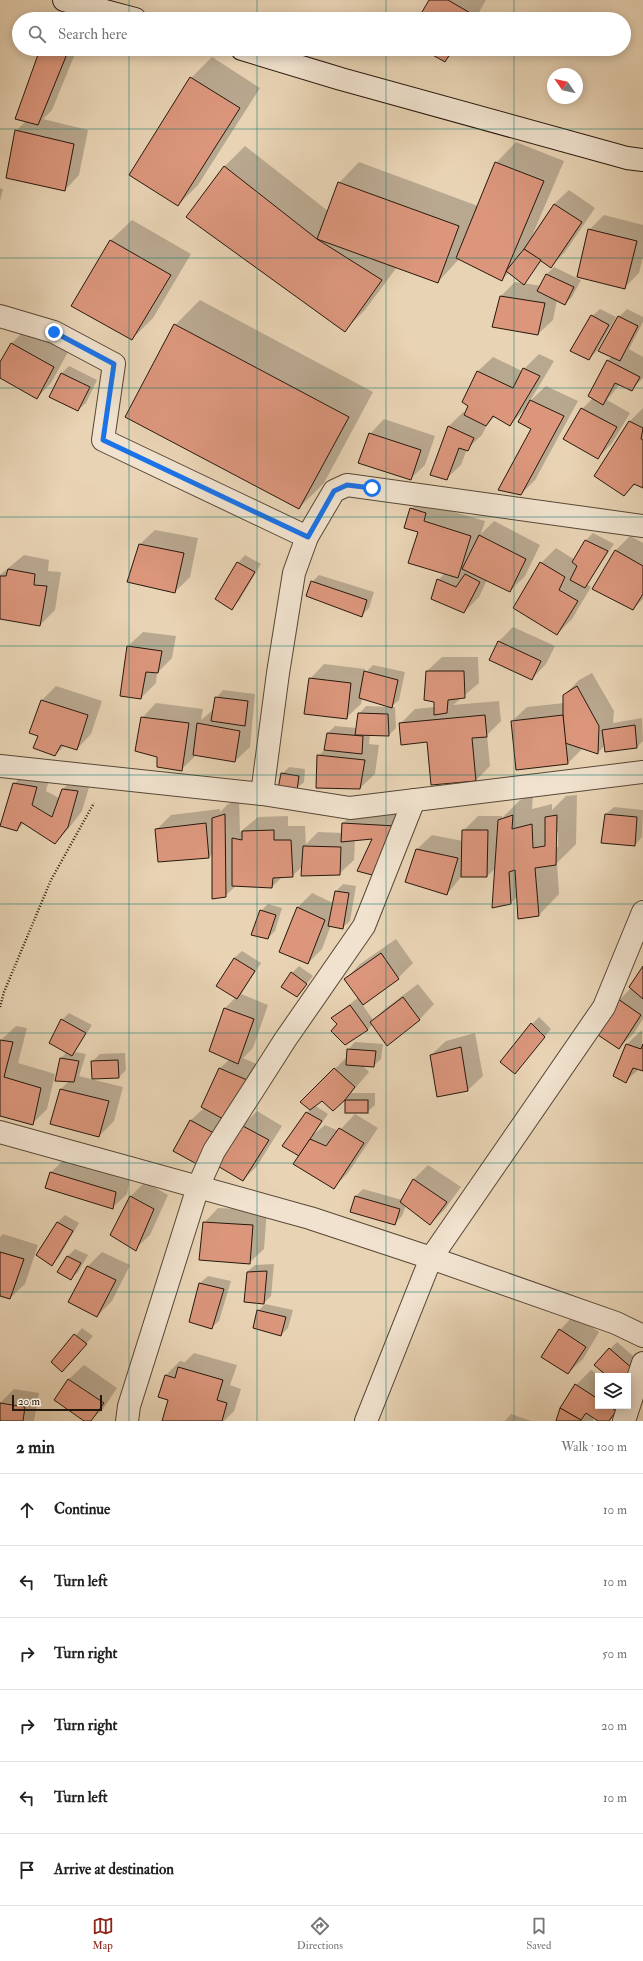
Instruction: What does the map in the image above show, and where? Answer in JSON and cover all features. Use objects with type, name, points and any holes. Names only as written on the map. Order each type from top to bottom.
[{"type":"street","points":[[64,0],[109,12]]},
{"type":"street","points":[[266,56],[626,158],[643,160]]},
{"type":"street","points":[[0,316],[54,332],[114,364],[103,440],[308,537]]},
{"type":"street","points":[[262,794],[278,673],[294,573],[308,537],[334,491],[347,485],[643,526]]},
{"type":"street","points":[[0,766],[262,794],[350,808],[643,772]]},
{"type":"street","points":[[127,1421],[129,1406],[198,1187],[218,1144],[285,1040],[364,926],[414,800]]},
{"type":"street","points":[[366,1421],[431,1258],[604,1007],[643,912]]},
{"type":"street","points":[[0,1132],[310,1218],[431,1258],[616,1323],[643,1336]]},
{"type":"street","points":[[624,1421],[643,1363]]},
{"type":"path","points":[[0,1007],[4,992],[51,880],[107,778]]},
{"type":"building","points":[[429,0],[448,0],[469,12],[422,12]]},
{"type":"building","points":[[38,56],[66,56],[38,125],[15,119]]},
{"type":"building","points":[[434,56],[449,56],[445,62]]},
{"type":"building","points":[[190,77],[240,108],[178,206],[129,175]]},
{"type":"building","points":[[15,130],[74,144],[65,191],[6,178]]},
{"type":"building","points":[[495,162],[544,181],[502,281],[456,258]]},
{"type":"building","points":[[224,166],[317,239],[382,280],[345,332],[186,217]]},
{"type":"building","points":[[338,182],[459,226],[438,283],[317,239]]},
{"type":"building","points":[[554,204],[582,222],[551,268],[524,249]]},
{"type":"building","points":[[588,229],[637,241],[625,289],[577,277]]},
{"type":"building","points":[[110,240],[171,275],[132,340],[71,306]]},
{"type":"building","points":[[524,249],[541,260],[524,285],[506,271]]},
{"type":"building","points":[[546,274],[574,287],[565,305],[537,291]]},
{"type":"building","points":[[500,296],[545,303],[538,335],[492,327]]},
{"type":"building","points":[[591,315],[609,325],[589,360],[570,351]]},
{"type":"building","points":[[618,316],[638,326],[620,361],[598,351]]},
{"type":"building","points":[[174,324],[349,417],[299,509],[125,417]]},
{"type":"building","points":[[11,343],[54,367],[37,399],[0,378],[0,362]]},
{"type":"building","points":[[607,360],[640,377],[632,391],[615,383],[603,405],[588,396]]},
{"type":"building","points":[[523,368],[540,376],[510,426],[493,416],[486,426],[464,415],[468,406],[462,402],[477,371],[513,388]]},
{"type":"building","points":[[61,373],[90,387],[78,411],[49,397]]},
{"type":"building","points":[[530,400],[564,416],[521,495],[498,490],[531,429],[518,422]]},
{"type":"building","points":[[581,408],[617,427],[598,459],[563,439]]},
{"type":"building","points":[[629,421],[643,428],[641,439],[643,440],[643,488],[634,484],[624,496],[594,476]]},
{"type":"building","points":[[448,426],[474,438],[468,451],[459,448],[447,480],[430,475]]},
{"type":"building","points":[[369,433],[421,450],[411,480],[358,463]]},
{"type":"building","points":[[410,508],[426,513],[424,521],[471,536],[458,578],[408,563],[418,532],[404,528]]},
{"type":"building","points":[[479,535],[526,559],[510,592],[462,569]]},
{"type":"building","points":[[585,540],[608,551],[585,588],[570,580],[577,566],[572,562]]},
{"type":"building","points":[[139,544],[184,553],[175,593],[127,582]]},
{"type":"building","points":[[615,550],[643,566],[643,594],[633,610],[592,589]]},
{"type":"building","points":[[237,562],[255,572],[232,610],[215,599]]},
{"type":"building","points":[[540,562],[565,577],[559,590],[578,601],[557,635],[513,608]]},
{"type":"building","points":[[8,569],[35,574],[34,585],[47,586],[40,626],[0,619],[0,576],[6,576]]},
{"type":"building","points":[[465,574],[480,582],[464,613],[431,599],[437,579],[456,587]]},
{"type":"building","points":[[311,581],[367,600],[362,617],[306,596]]},
{"type":"building","points":[[498,641],[541,661],[532,680],[489,660]]},
{"type":"building","points":[[127,646],[162,651],[158,673],[146,672],[141,699],[120,696]]},
{"type":"building","points":[[364,671],[398,680],[392,708],[359,698]]},
{"type":"building","points":[[426,671],[464,671],[465,698],[448,700],[447,713],[434,715],[434,702],[424,700]]},
{"type":"building","points":[[309,678],[351,683],[347,719],[304,714]]},
{"type":"building","points":[[577,686],[599,726],[598,754],[565,743],[563,695]]},
{"type":"building","points":[[215,697],[248,701],[245,726],[211,721]]},
{"type":"building","points":[[41,700],[88,715],[77,750],[61,745],[55,756],[33,748],[38,736],[29,733]]},
{"type":"building","points":[[358,713],[388,714],[389,736],[355,735]]},
{"type":"building","points":[[485,715],[487,737],[472,738],[476,781],[431,785],[427,742],[401,745],[399,723]]},
{"type":"building","points":[[563,715],[568,764],[516,770],[511,721]]},
{"type":"building","points":[[141,717],[189,723],[182,771],[157,767],[157,757],[135,751]]},
{"type":"building","points":[[197,723],[240,731],[235,762],[193,755]]},
{"type":"building","points":[[635,725],[637,748],[605,752],[602,730]]},
{"type":"building","points":[[327,733],[363,736],[362,754],[324,750]]},
{"type":"building","points":[[317,755],[365,760],[360,789],[316,788]]},
{"type":"building","points":[[281,773],[299,776],[297,790],[278,789]]},
{"type":"building","points":[[13,783],[37,787],[32,805],[52,817],[62,789],[78,791],[68,827],[55,844],[21,822],[17,831],[0,826]]},
{"type":"building","points":[[225,814],[226,897],[212,899],[212,818]]},
{"type":"building","points":[[605,814],[637,817],[635,846],[601,843]]},
{"type":"building","points":[[513,815],[512,829],[532,824],[533,848],[545,846],[545,817],[557,815],[556,865],[535,868],[539,916],[518,919],[515,870],[509,872],[511,904],[492,908],[498,820]]},
{"type":"building","points":[[206,823],[209,858],[158,862],[155,829]]},
{"type":"building","points":[[342,823],[396,826],[376,876],[357,871],[372,839],[341,842]]},
{"type":"building","points":[[274,830],[274,840],[291,840],[293,877],[273,878],[272,888],[232,886],[232,838],[242,840],[242,831]]},
{"type":"building","points":[[462,830],[488,830],[487,877],[461,877]]},
{"type":"building","points":[[303,846],[341,847],[340,875],[301,876]]},
{"type":"building","points":[[416,849],[458,858],[447,895],[405,882]]},
{"type":"building","points":[[335,891],[349,893],[343,929],[328,926]]},
{"type":"building","points":[[297,907],[325,920],[308,964],[279,952]]},
{"type":"building","points":[[260,910],[276,915],[268,939],[251,935]]},
{"type":"building","points":[[381,953],[399,979],[363,1005],[344,979]]},
{"type":"building","points":[[234,958],[255,971],[237,999],[216,986]]},
{"type":"building","points":[[643,966],[643,999],[629,987]]},
{"type":"building","points":[[291,972],[307,984],[297,997],[281,987]]},
{"type":"building","points":[[403,997],[420,1020],[387,1046],[370,1022]]},
{"type":"building","points":[[618,999],[641,1015],[619,1049],[595,1033]]},
{"type":"building","points":[[350,1005],[368,1030],[345,1045],[331,1031],[337,1024],[331,1018]]},
{"type":"building","points":[[224,1008],[254,1019],[238,1064],[209,1051]]},
{"type":"building","points":[[61,1019],[86,1033],[72,1056],[49,1043]]},
{"type":"building","points":[[531,1023],[545,1037],[515,1074],[500,1062]]},
{"type":"building","points":[[0,1040],[13,1042],[4,1077],[41,1088],[33,1125],[0,1116]]},
{"type":"building","points":[[626,1044],[641,1049],[643,1044],[643,1071],[633,1068],[626,1083],[613,1076]]},
{"type":"building","points":[[461,1047],[468,1091],[437,1097],[430,1055]]},
{"type":"building","points":[[347,1049],[376,1051],[374,1067],[346,1065]]},
{"type":"building","points":[[60,1058],[79,1061],[74,1082],[55,1081]]},
{"type":"building","points":[[118,1060],[119,1078],[92,1079],[91,1061]]},
{"type":"building","points":[[219,1068],[247,1080],[227,1121],[201,1107]]},
{"type":"building","points":[[334,1068],[355,1087],[345,1100],[333,1111],[322,1101],[310,1110],[300,1102]]},
{"type":"building","points":[[60,1089],[109,1101],[99,1137],[50,1124]]},
{"type":"building","points":[[345,1100],[368,1100],[368,1113],[345,1113]]},
{"type":"building","points":[[306,1112],[322,1121],[299,1156],[282,1146]]},
{"type":"building","points":[[190,1120],[221,1137],[204,1168],[173,1151]]},
{"type":"building","points":[[241,1125],[269,1140],[243,1181],[216,1165]]},
{"type":"building","points":[[339,1128],[364,1143],[334,1189],[293,1164],[310,1139],[326,1146]]},
{"type":"building","points":[[50,1172],[116,1192],[113,1209],[45,1188]]},
{"type":"building","points":[[413,1179],[447,1202],[430,1225],[400,1202]]},
{"type":"building","points":[[130,1196],[154,1209],[136,1251],[110,1235]]},
{"type":"building","points":[[355,1196],[400,1209],[395,1225],[350,1212]]},
{"type":"building","points":[[57,1222],[73,1231],[52,1266],[36,1255]]},
{"type":"building","points":[[203,1222],[253,1225],[250,1264],[199,1260]]},
{"type":"building","points":[[0,1252],[24,1259],[10,1299],[0,1296]]},
{"type":"building","points":[[67,1256],[81,1263],[71,1280],[57,1272]]},
{"type":"building","points":[[87,1266],[116,1280],[97,1317],[68,1302]]},
{"type":"building","points":[[267,1271],[264,1304],[244,1302],[247,1272]]},
{"type":"building","points":[[199,1283],[224,1289],[212,1329],[189,1322]]},
{"type":"building","points":[[257,1310],[286,1317],[281,1336],[253,1328]]},
{"type":"building","points":[[559,1329],[586,1347],[568,1374],[541,1357]]},
{"type":"building","points":[[74,1334],[87,1344],[62,1372],[51,1362]]},
{"type":"building","points":[[609,1348],[633,1369],[630,1373],[604,1373],[594,1365]]},
{"type":"building","points":[[178,1367],[223,1380],[217,1400],[227,1403],[222,1421],[162,1421],[168,1400],[158,1397],[165,1375],[175,1378]]},
{"type":"building","points":[[68,1379],[104,1403],[91,1421],[84,1421],[54,1400]]},
{"type":"building","points":[[575,1384],[595,1397],[595,1409],[613,1409],[616,1411],[609,1421],[598,1421],[586,1413],[581,1420],[560,1408]]},
{"type":"building","points":[[0,1403],[25,1407],[23,1421],[0,1421]]},
{"type":"building","points":[[560,1408],[581,1420],[581,1421],[556,1421]]},
{"type":"route","points":[[54,332],[114,364],[103,440],[308,537],[334,491],[347,485],[372,488]]}]
